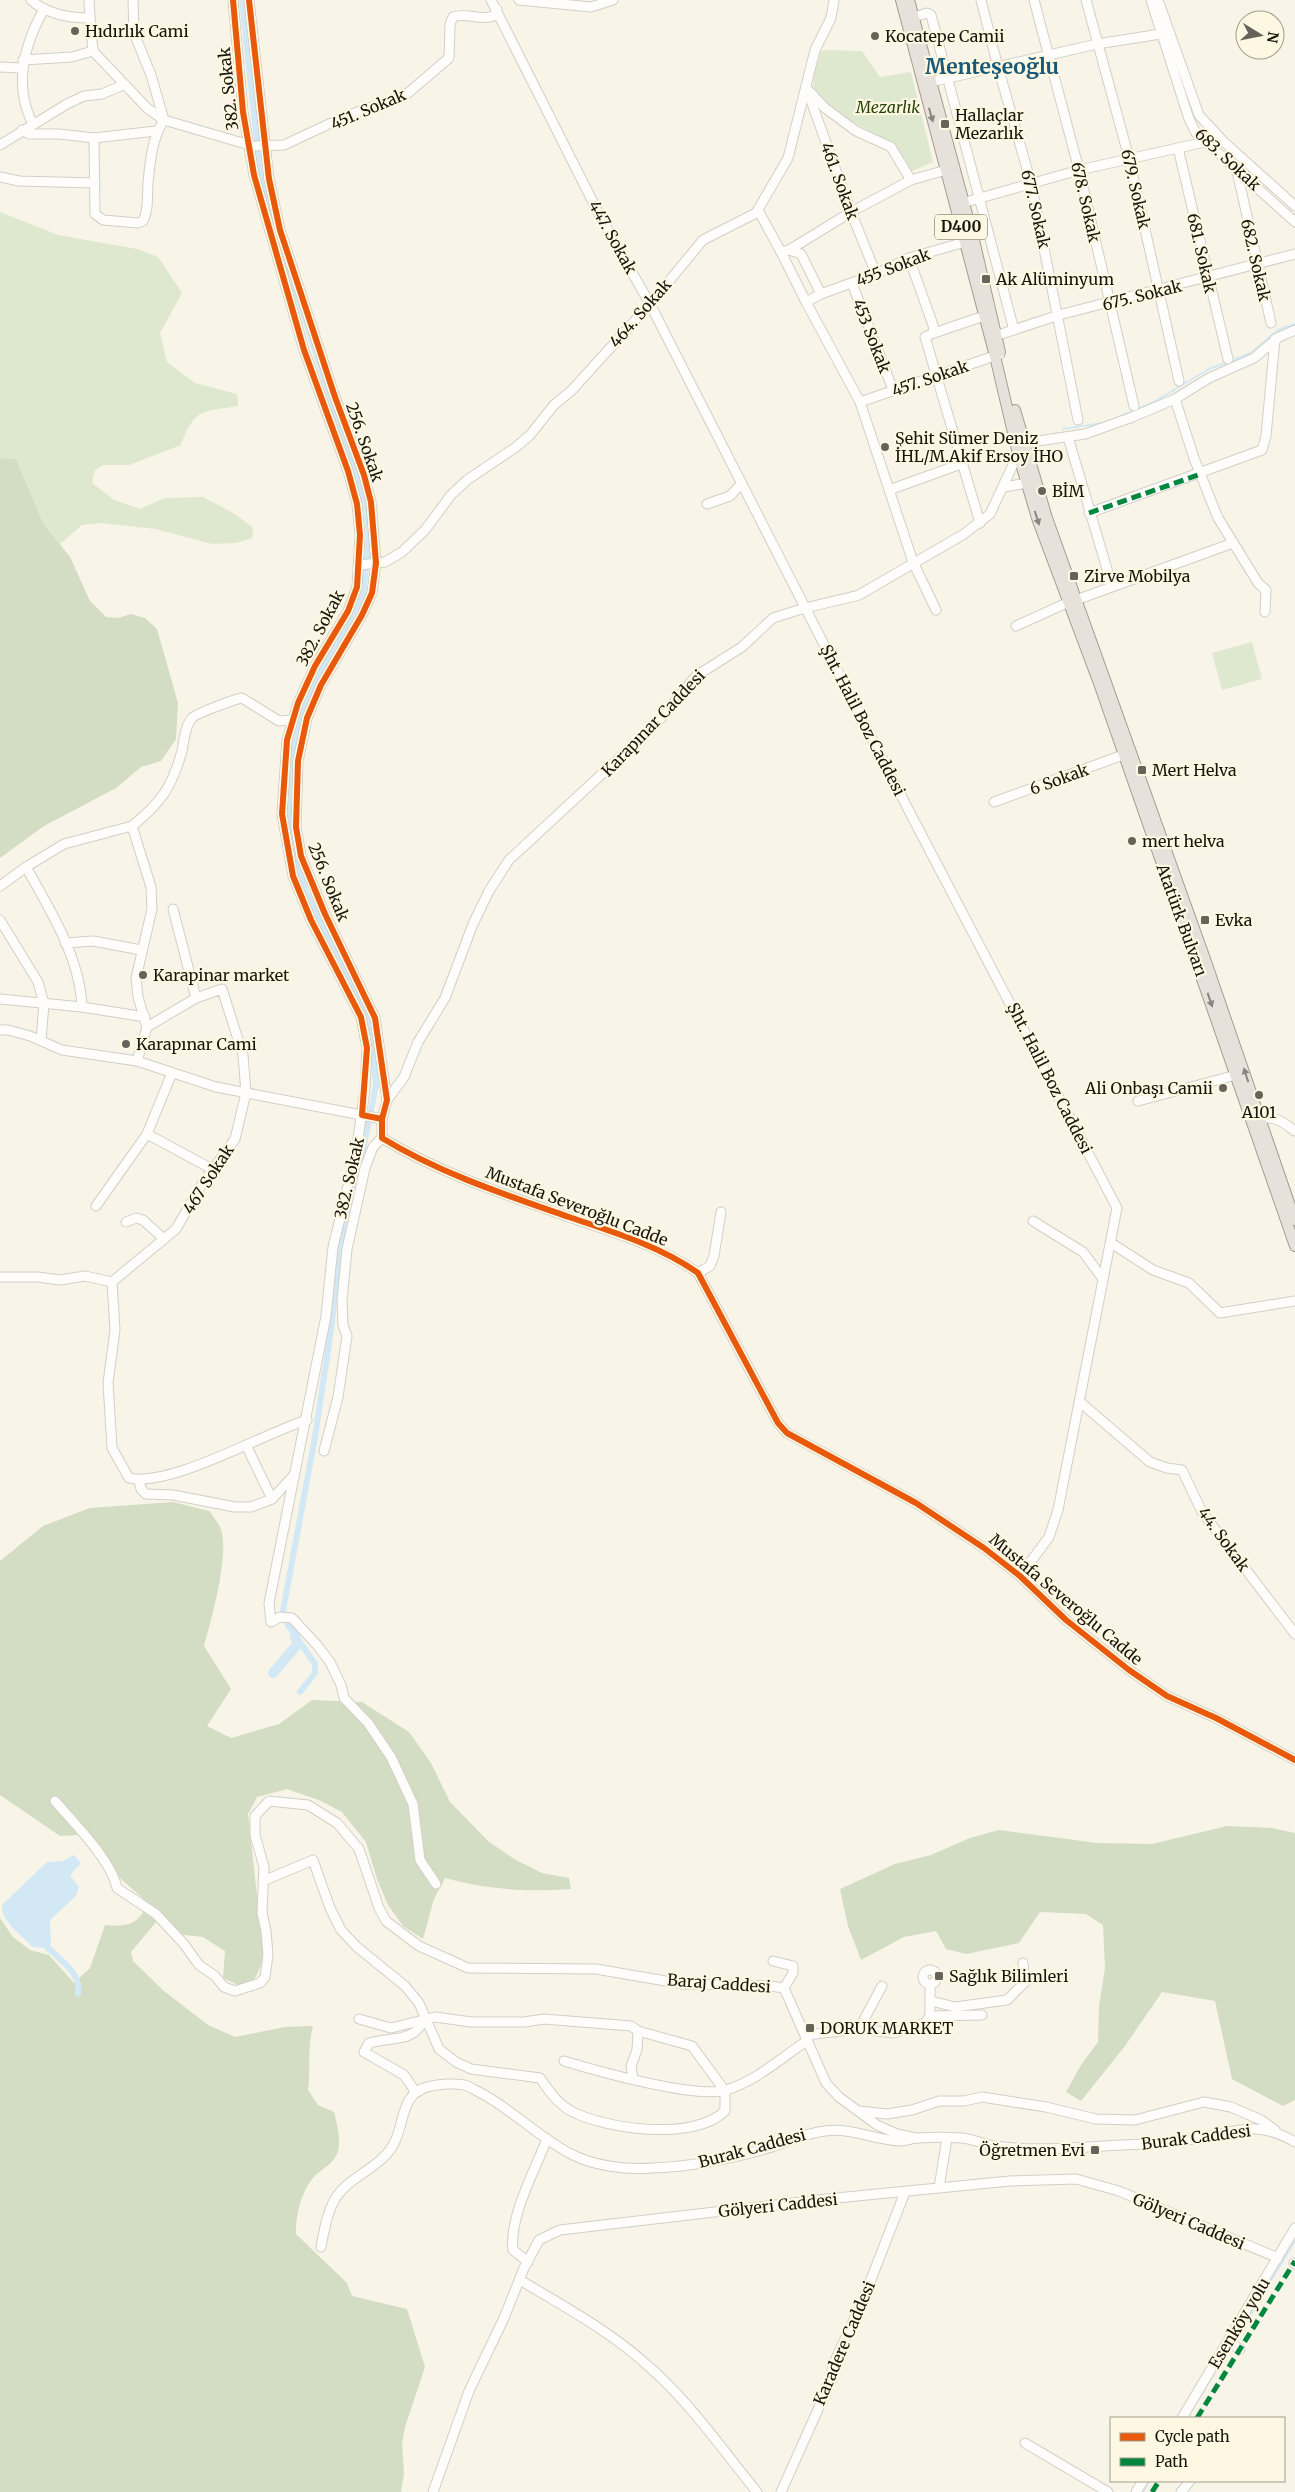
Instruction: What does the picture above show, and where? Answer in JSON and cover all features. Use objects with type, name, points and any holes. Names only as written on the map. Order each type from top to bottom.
[{"type":"main road","name":"D400","points":[[901,0],[946,170],[959,204],[965,242],[984,316],[993,337]]},
{"type":"main road","name":"D400","points":[[909,0],[931,82],[959,204],[1021,452]]},
{"type":"main road","name":"Atatürk Bulvarı","points":[[1021,452],[1031,482],[1038,521],[1072,601],[1256,1119],[1295,1220]]},
{"type":"main road","name":"Atatürk Bulvarı","points":[[1072,601],[1123,755],[1236,1075],[1256,1119],[1295,1246]]},
{"type":"street","points":[[31,0],[44,9],[73,18],[90,18]]},
{"type":"street","points":[[89,0],[92,51],[147,108],[164,120],[257,146]]},
{"type":"street","points":[[133,0],[134,33],[159,100],[164,120]]},
{"type":"street","name":"382. Sokak","points":[[233,0],[243,112],[257,146],[254,175],[304,350],[348,471],[357,504],[361,565],[357,587],[348,610],[315,666],[292,720],[287,740],[282,814],[293,876],[311,920],[361,1017],[367,1048],[362,1115],[356,1153],[333,1247],[328,1302],[307,1420],[294,1474],[269,1603],[271,1622],[280,1617],[291,1618],[317,1645],[330,1662],[341,1685],[344,1698],[368,1723],[391,1757],[413,1804],[420,1860],[436,1884]]},
{"type":"street","name":"256. Sokak","points":[[248,0],[257,146],[269,179],[280,230],[335,397],[364,474],[371,502],[374,564],[372,593],[362,615],[321,685],[307,718],[298,761],[296,828],[301,856],[325,914],[375,1018],[388,1100],[379,1118],[382,1138]]},
{"type":"street","points":[[519,0],[590,7],[612,0]]},
{"type":"street","points":[[834,0],[831,18],[815,50],[788,158],[758,210],[785,251],[806,302],[860,402],[913,562],[936,610]]},
{"type":"street","name":"677. Sokak","points":[[981,0],[1031,183],[1059,315],[1078,420]]},
{"type":"street","name":"678. Sokak","points":[[1034,0],[1079,170],[1134,406]]},
{"type":"street","name":"679. Sokak","points":[[1086,0],[1129,158],[1179,381]]},
{"type":"street","name":"683. Sokak","points":[[1151,0],[1166,33],[1189,119],[1196,133],[1295,222]]},
{"type":"street","points":[[1158,0],[1166,33],[1199,115],[1295,206]]},
{"type":"street","name":"451. Sokak","points":[[257,146],[284,145],[346,116],[408,93],[449,58],[450,24],[453,17],[459,15],[486,18],[494,16],[495,3]]},
{"type":"street","name":"447. Sokak","points":[[495,3],[601,218],[650,304],[805,608]]},
{"type":"street","points":[[33,124],[23,99],[22,64],[44,9]]},
{"type":"street","points":[[914,17],[928,12],[931,15],[946,78],[1014,330]]},
{"type":"street","points":[[931,82],[1048,54],[1166,33]]},
{"type":"street","points":[[0,67],[92,51]]},
{"type":"street","points":[[0,145],[22,130],[75,100],[102,94],[123,85]]},
{"type":"street","points":[[806,87],[825,108],[856,131],[891,147],[911,180]]},
{"type":"street","name":"461. Sokak","points":[[806,87],[850,212],[876,274]]},
{"type":"street","points":[[94,138],[95,214],[98,218],[138,223],[143,221],[147,215],[148,184],[156,131],[164,120]]},
{"type":"street","points":[[22,130],[29,134],[59,134],[94,138],[156,131]]},
{"type":"street","points":[[959,204],[1079,170],[1205,142],[1215,132]]},
{"type":"street","name":"681. Sokak","points":[[1178,148],[1207,278],[1228,359]]},
{"type":"street","name":"682. Sokak","points":[[1236,168],[1271,323]]},
{"type":"street","points":[[785,251],[850,212],[911,180],[946,170]]},
{"type":"street","points":[[0,177],[19,181],[95,183]]},
{"type":"street","name":"464. Sokak","points":[[361,565],[385,562],[402,552],[425,530],[451,495],[467,480],[516,447],[530,435],[554,405],[572,390],[650,304],[703,240],[758,210]]},
{"type":"street","name":"455 Sokak","points":[[806,302],[821,294],[876,274],[909,258],[965,242]]},
{"type":"street","points":[[785,251],[801,254],[821,294]]},
{"type":"street","name":"675. Sokak","points":[[993,337],[1059,315],[1295,254]]},
{"type":"street","points":[[909,258],[934,333]]},
{"type":"street","name":"453 Sokak","points":[[852,283],[893,390]]},
{"type":"street","points":[[980,523],[925,337],[984,316]]},
{"type":"street","points":[[1021,452],[1031,442],[1068,438],[1110,426],[1175,399],[1208,378],[1254,358],[1275,340],[1295,330]]},
{"type":"street","points":[[1088,513],[1201,474],[1262,450],[1264,446],[1275,340]]},
{"type":"street","name":"457. Sokak","points":[[860,402],[998,355]]},
{"type":"street","points":[[1175,399],[1218,518],[1258,583],[1266,590],[1264,612]]},
{"type":"street","points":[[1068,438],[1088,513],[1112,586]]},
{"type":"street","name":"Karapınar Caddesi","points":[[388,1100],[404,1077],[418,1042],[445,998],[473,924],[489,891],[509,860],[657,723],[696,676],[742,647],[773,618],[859,595],[980,523],[990,514],[1021,452]]},
{"type":"street","points":[[889,490],[961,464]]},
{"type":"street","points":[[1004,487],[1031,482]]},
{"type":"street","points":[[707,504],[730,496],[741,484]]},
{"type":"street","points":[[1016,626],[1072,601],[1233,543]]},
{"type":"street","name":"Şht. Halil Boz Caddesi","points":[[805,608],[1117,1208],[1058,1510],[1049,1537],[1020,1576]]},
{"type":"street","points":[[0,886],[26,867],[64,844],[132,826],[152,811],[166,793],[176,773],[187,727],[193,716],[242,698],[279,721],[292,720]]},
{"type":"street","name":"6 Sokak","points":[[994,802],[1123,755]]},
{"type":"street","points":[[132,826],[151,894],[152,909],[141,950],[136,987],[146,1022],[137,1061]]},
{"type":"street","points":[[26,867],[46,902],[77,968],[81,985],[82,1007]]},
{"type":"street","points":[[0,999],[82,1007],[146,1022],[196,998],[173,909]]},
{"type":"street","points":[[0,920],[38,982],[44,1004],[41,1040]]},
{"type":"street","points":[[65,943],[93,941],[141,950]]},
{"type":"street","name":"467 Sokak","points":[[112,1282],[176,1230],[212,1170],[235,1139],[246,1093],[243,1054],[222,989],[196,998]]},
{"type":"street","points":[[0,1030],[8,1030],[41,1040],[62,1050],[137,1061],[216,1088],[379,1118]]},
{"type":"street","points":[[96,1206],[148,1134],[172,1073]]},
{"type":"street","points":[[1138,1101],[1236,1075]]},
{"type":"street","points":[[1256,1119],[1268,1116],[1281,1120],[1295,1131]]},
{"type":"street","points":[[148,1134],[212,1170]]},
{"type":"street","points":[[324,1451],[338,1397],[347,1336],[343,1325],[342,1300],[347,1249],[365,1168],[372,1147],[382,1138]]},
{"type":"street","name":"Mustafa Severoğlu Cadde","points":[[382,1138],[431,1165],[679,1259],[698,1273],[778,1423],[787,1433],[916,1503],[984,1548],[1020,1576],[1066,1620],[1128,1670],[1159,1691],[1216,1718],[1294,1759]]},
{"type":"street","points":[[698,1273],[710,1266],[714,1256],[721,1212]]},
{"type":"street","points":[[126,1222],[136,1218],[143,1220],[164,1239]]},
{"type":"street","points":[[1033,1220],[1083,1252],[1103,1279]]},
{"type":"street","points":[[1111,1243],[1153,1270],[1189,1282],[1220,1313],[1295,1302]]},
{"type":"street","points":[[0,1277],[38,1277],[60,1280],[85,1276],[112,1282],[115,1330],[108,1383],[112,1448],[129,1478],[139,1480],[202,1464],[307,1420]]},
{"type":"street","name":"44. Sokak","points":[[1080,1402],[1150,1462],[1167,1468],[1182,1470],[1202,1512],[1295,1634]]},
{"type":"street","points":[[246,1444],[272,1499]]},
{"type":"street","points":[[139,1480],[141,1489],[146,1494],[172,1495],[235,1507],[251,1508],[272,1499],[294,1474]]},
{"type":"street","points":[[55,1801],[107,1865],[115,1878],[117,1888],[156,1914],[184,1944],[198,1965],[215,1976],[224,1987],[235,1991],[260,1983],[265,1977],[268,1955],[262,1913],[263,1881],[313,1860],[330,1908],[342,1930],[358,1947],[405,1986],[419,2003],[425,2019],[438,2049],[456,2062],[471,2069],[540,2078],[556,2101],[572,2112],[616,2124],[673,2130],[694,2127],[717,2119],[726,2111],[725,2091],[692,2046],[638,2031],[631,2026],[553,2019],[471,2022],[454,2019],[425,2019],[391,2028],[359,2019]]},
{"type":"street","name":"Baraj Caddesi","points":[[263,1881],[264,1867],[255,1835],[255,1816],[269,1801],[308,1805],[337,1822],[359,1850],[378,1908],[386,1921],[402,1935],[444,1958],[468,1968],[596,1969],[683,1984],[784,1988],[826,2083],[856,2111],[877,2125],[897,2134],[916,2138]]},
{"type":"street","points":[[773,1961],[793,1966],[793,1973],[784,1988]]},
{"type":"street","points":[[931,2001],[955,2007],[1007,2000],[1020,1990],[1025,1982],[1023,1963]]},
{"type":"street","points":[[564,2061],[602,2072],[698,2091],[725,2091],[756,2078],[807,2037],[859,2029],[893,2033],[924,2023],[930,2016],[930,1985]]},
{"type":"street","points":[[859,2029],[882,1986]]},
{"type":"street","points":[[930,2016],[982,2015]]},
{"type":"street","points":[[419,2091],[415,2091],[404,2074],[364,2052],[369,2043],[411,2035],[420,2030],[425,2019]]},
{"type":"street","points":[[633,2078],[631,2066],[637,2050],[638,2031]]},
{"type":"street","name":"Burak Caddesi","points":[[419,2091],[433,2085],[465,2085],[495,2100],[547,2139],[586,2161],[649,2169],[683,2166],[726,2158],[774,2146],[804,2134],[828,2130],[855,2131],[903,2141],[916,2138],[962,2138],[995,2146],[1047,2148],[1170,2143],[1208,2137],[1242,2128],[1280,2133],[1295,2142]]},
{"type":"street","points":[[321,2247],[330,2211],[336,2196],[366,2170],[380,2161],[391,2149],[396,2139],[404,2109],[412,2096],[419,2091]]},
{"type":"street","points":[[856,2111],[887,2114],[912,2110],[939,2101],[964,2101],[982,2097],[1046,2107],[1096,2119],[1135,2120],[1204,2102],[1239,2110],[1261,2120],[1280,2133]]},
{"type":"street","points":[[939,2188],[947,2138]]},
{"type":"street","points":[[528,2262],[513,2250],[512,2239],[517,2215],[547,2139]]},
{"type":"street","name":"Gölyeri Caddesi","points":[[433,2492],[469,2391],[528,2262],[539,2240],[560,2230],[939,2188],[1076,2179],[1094,2182],[1278,2258]]},
{"type":"street","name":"Karadere Caddesi","points":[[781,2492],[829,2385],[833,2365],[863,2300],[905,2192]]},
{"type":"street","name":"Esenköy yolu","points":[[1183,2417],[1233,2345],[1294,2231]]},
{"type":"street","points":[[520,2280],[613,2338],[648,2365],[702,2420],[757,2492]]},
{"type":"street","points":[[1025,2443],[1108,2492]]},
{"type":"street","points":[[1181,2492],[1189,2482]]},
{"type":"green space","name":"Mezarlık","points":[[821,51],[862,51],[880,77],[911,72],[933,162],[910,172],[896,146],[846,118],[822,98],[813,88],[814,75]]},
{"type":"green space","points":[[0,212],[58,235],[137,249],[158,257],[182,293],[160,333],[167,362],[195,383],[237,394],[238,406],[207,411],[195,418],[181,445],[129,465],[103,465],[95,470],[92,483],[114,500],[140,509],[165,498],[203,497],[235,514],[253,528],[252,538],[236,543],[212,544],[156,529],[101,523],[82,525],[60,544],[43,523],[16,459],[0,458]]},
{"type":"green space","points":[[0,458],[16,459],[43,523],[70,557],[90,601],[106,617],[118,618],[131,614],[145,618],[157,629],[178,703],[176,739],[161,761],[141,767],[116,788],[44,826],[0,858]]},
{"type":"green space","points":[[1252,642],[1262,679],[1222,690],[1212,653]]},
{"type":"green space","points":[[173,1502],[209,1511],[220,1527],[223,1538],[219,1586],[204,1646],[231,1689],[207,1726],[231,1738],[279,1724],[312,1700],[362,1702],[409,1732],[431,1763],[450,1802],[489,1842],[516,1860],[542,1873],[569,1878],[571,1889],[538,1890],[493,1888],[445,1878],[434,1899],[423,1939],[403,1926],[388,1905],[377,1879],[366,1842],[342,1812],[319,1800],[287,1789],[257,1797],[248,1814],[264,1959],[254,1980],[238,1985],[223,1978],[225,1951],[203,1937],[184,1935],[156,1922],[131,1952],[133,1961],[164,1991],[208,2025],[235,2037],[285,2027],[313,2026],[310,2042],[308,2090],[318,2105],[334,2112],[339,2146],[333,2160],[312,2179],[305,2191],[298,2213],[296,2234],[347,2283],[352,2296],[407,2309],[425,2367],[405,2427],[402,2444],[404,2474],[401,2492],[0,2492],[0,1918],[13,1937],[30,1950],[49,1955],[74,1983],[90,1968],[105,1925],[126,1925],[131,1923],[141,1916],[148,1903],[120,1878],[86,1828],[78,1835],[60,1836],[0,1795],[0,1561],[43,1526],[90,1508]]},
{"type":"green space","points":[[1227,1826],[1272,1828],[1295,1833],[1295,2100],[1283,2106],[1232,2079],[1215,2001],[1162,1992],[1125,2046],[1081,2101],[1066,2092],[1081,2065],[1098,2042],[1099,2006],[1105,1968],[1103,1925],[1086,1914],[1040,1912],[1019,1943],[966,1954],[946,1949],[936,1931],[904,1937],[861,1960],[848,1926],[840,1889],[895,1864],[931,1855],[970,1838],[999,1830],[1097,1843],[1152,1844]]},
{"type":"water","points":[[74,1855],[81,1863],[70,1875],[79,1887],[76,1896],[50,1920],[51,1944],[48,1948],[33,1947],[8,1923],[2,1905],[47,1862],[63,1861]]},
{"type":"waterway","points":[[242,0],[260,172],[274,223]]},
{"type":"waterway","points":[[281,245],[367,510],[369,537],[363,596],[330,653],[309,695],[295,739],[289,793],[290,842],[306,893],[341,959],[370,1020],[376,1085],[362,1155],[340,1245],[331,1330],[315,1437],[283,1611],[288,1625],[315,1664],[315,1673],[300,1692]]},
{"type":"waterway","points":[[1114,419],[1154,402],[1209,369],[1251,353],[1278,330],[1295,324]]},
{"type":"waterway","points":[[1063,429],[1102,423]]},
{"type":"waterway","points":[[273,1673],[297,1645],[295,1635]]},
{"type":"waterway","points":[[48,1948],[74,1974],[77,1980],[78,1994]]},
{"type":"waterway","points":[[1234,2342],[1295,2241]]},
{"type":"waterway","points":[[1188,2417],[1230,2348]]},
{"type":"waterway","points":[[1143,2492],[1148,2482]]},
{"type":"marked path","points":[[1089,513],[1201,474]]},
{"type":"marked path","points":[[1198,2417],[1295,2261]]},
{"type":"marked path","points":[[1152,2492],[1158,2482]]},
{"type":"cycle path","points":[[233,0],[243,112],[254,175],[304,350],[348,471],[357,504],[360,535],[357,587],[348,611],[315,666],[298,703],[287,740],[282,814],[293,876],[311,920],[361,1017],[367,1048],[362,1115],[382,1119]]},
{"type":"cycle path","points":[[249,0],[269,179],[280,230],[335,397],[364,475],[371,502],[376,563],[372,593],[362,615],[321,685],[307,718],[298,761],[296,827],[301,856],[325,914],[375,1018],[387,1100],[382,1119],[382,1138],[450,1173],[652,1247],[698,1273],[778,1423],[787,1433],[916,1503],[984,1548],[1020,1576],[1066,1620],[1129,1670],[1167,1696],[1216,1718],[1295,1760]]},
{"type":"place","name":"Hıdırlık Cami","points":[[75,31]]},
{"type":"place","name":"Kocatepe Camii","points":[[875,36]]},
{"type":"place","name":"Hallaçlar Mezarlık","points":[[945,124]]},
{"type":"place","name":"Ak Alüminyum","points":[[986,279]]},
{"type":"place","name":"Şehit Sümer Deniz İHL/M.Akif Ersoy İHO","points":[[885,447]]},
{"type":"place","name":"BİM","points":[[1042,491]]},
{"type":"place","name":"Zirve Mobilya","points":[[1074,576]]},
{"type":"place","name":"Mert Helva","points":[[1142,770]]},
{"type":"place","name":"mert helva","points":[[1132,841]]},
{"type":"place","name":"Evka","points":[[1205,920]]},
{"type":"place","name":"Karapinar market","points":[[143,975]]},
{"type":"place","name":"Karapınar Cami","points":[[126,1044]]},
{"type":"place","name":"Ali Onbaşı Camii","points":[[1223,1088]]},
{"type":"place","name":"A101","points":[[1259,1095]]},
{"type":"place","name":"Sağlık Bilimleri","points":[[939,1976]]},
{"type":"place","name":"DORUK MARKET","points":[[810,2028]]},
{"type":"place","name":"Öğretmen Evi","points":[[1095,2150]]},
{"type":"district","name":"Menteşeoğlu","points":[[992,67]]}]
